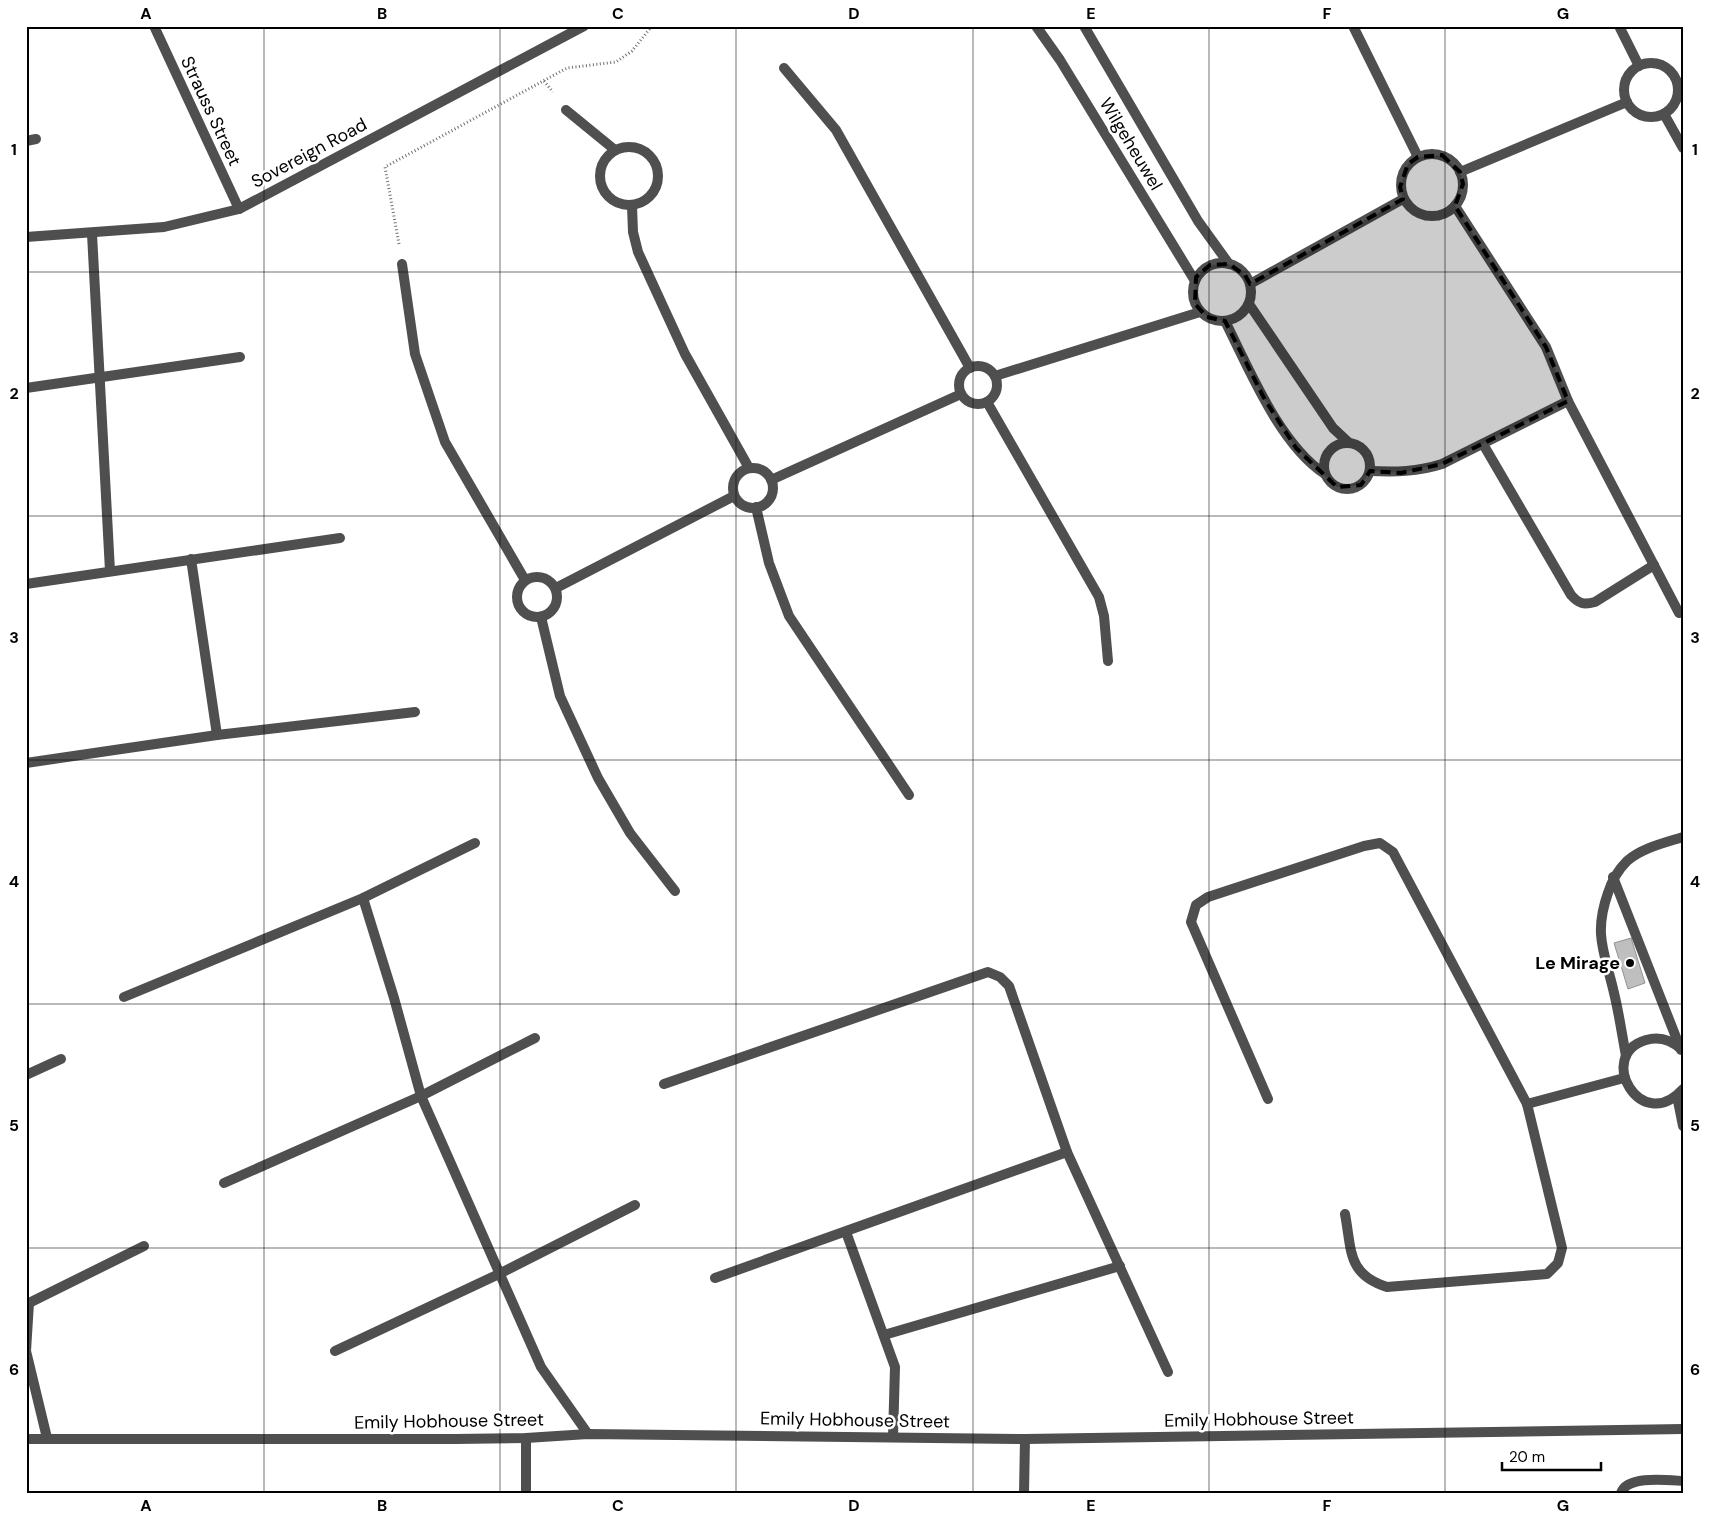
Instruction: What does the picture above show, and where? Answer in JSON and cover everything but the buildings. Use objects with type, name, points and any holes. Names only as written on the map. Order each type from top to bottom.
[{"type":"street","name":"Strauss Street","points":[[154,26],[239,209]]},
{"type":"street","name":"Sovereign Road","points":[[26,237],[92,234],[164,227],[239,209],[584,26]]},
{"type":"street","name":"Wilgeheuwel","points":[[1036,26],[1060,60],[1195,281]]},
{"type":"street","name":"Wilgeheuwel","points":[[1084,26],[1198,220],[1229,264]]},
{"type":"street","points":[[1353,26],[1418,157]]},
{"type":"street","points":[[1619,26],[1639,66]]},
{"type":"street","points":[[1649,62],[1659,64],[1679,76],[1677,98],[1672,107],[1664,114],[1654,117],[1643,116],[1634,111],[1628,102],[1624,92],[1626,82],[1631,72],[1639,66],[1649,62]]},
{"type":"street","points":[[784,68],[836,130],[970,368]]},
{"type":"street","points":[[1460,172],[1628,102]]},
{"type":"street","points":[[566,110],[615,150]]},
{"type":"street","points":[[1664,114],[1683,148]]},
{"type":"street","points":[[626,146],[638,148],[648,153],[655,162],[659,173],[658,185],[652,195],[643,202],[632,206],[621,205],[611,199],[603,190],[600,179],[601,168],[615,150],[626,146]]},
{"type":"street","points":[[1430,154],[1442,156],[1453,162],[1460,172],[1463,184],[1461,196],[1455,206],[1445,214],[1433,217],[1421,215],[1410,209],[1403,199],[1400,187],[1402,175],[1408,164],[1418,157],[1430,154]]},
{"type":"street","points":[[1250,284],[1403,199]]},
{"type":"street","points":[[632,206],[633,232],[638,252],[685,354],[749,468]]},
{"type":"street","points":[[1455,206],[1546,347],[1568,401],[1679,613]]},
{"type":"street","points":[[92,234],[110,571]]},
{"type":"street","points":[[1219,262],[1229,264],[1238,268],[1250,284],[1251,294],[1248,304],[1235,318],[1216,321],[1200,312],[1193,295],[1195,281],[1202,270],[1210,265],[1219,262]]},
{"type":"street","points":[[402,264],[415,354],[445,442],[525,580]]},
{"type":"street","points":[[1248,304],[1333,428],[1348,442]]},
{"type":"street","points":[[995,376],[1200,312]]},
{"type":"street","points":[[1225,321],[1265,400],[1306,460],[1325,474],[1330,482],[1345,489],[1361,485],[1370,471],[1368,454],[1356,444],[1348,442],[1338,444],[1331,449],[1324,466],[1325,474]]},
{"type":"street","points":[[26,388],[240,357]]},
{"type":"street","points":[[979,366],[988,369],[995,376],[997,386],[994,396],[986,402],[977,404],[967,401],[960,394],[959,384],[962,375],[970,368],[979,366]]},
{"type":"street","points":[[771,480],[960,394]]},
{"type":"street","points":[[1370,471],[1400,473],[1421,471],[1455,459],[1568,401]]},
{"type":"street","points":[[986,402],[1099,597],[1104,616],[1108,661]]},
{"type":"street","points":[[1483,444],[1571,595],[1578,602],[1584,604],[1595,602],[1654,565]]},
{"type":"street","points":[[749,468],[758,468],[766,472],[773,488],[770,497],[764,504],[756,507],[748,507],[740,503],[734,496],[733,487],[735,479],[741,472],[749,468]]},
{"type":"street","points":[[556,588],[734,496]]},
{"type":"street","points":[[756,507],[769,563],[789,616],[909,795]]},
{"type":"street","points":[[26,584],[340,538]]},
{"type":"street","points":[[191,559],[217,734]]},
{"type":"street","points":[[534,576],[542,577],[551,581],[556,588],[557,598],[555,606],[541,617],[532,617],[523,612],[518,605],[516,596],[519,587],[525,580],[534,576]]},
{"type":"street","points":[[541,617],[560,696],[598,778],[630,833],[675,892]]},
{"type":"street","points":[[26,763],[217,734],[414,712]]},
{"type":"street","points":[[1683,837],[1647,849],[1628,860],[1613,877],[1603,907],[1600,930],[1626,1056],[1623,1067],[1624,1078],[1629,1089],[1636,1097],[1647,1102],[1658,1103],[1680,1093],[1683,1126]]},
{"type":"street","points":[[124,997],[363,898],[475,842]]},
{"type":"street","points":[[1268,1099],[1191,922],[1196,905],[1208,897],[1364,846],[1380,844],[1394,852],[1527,1104],[1562,1248],[1558,1263],[1547,1274],[1387,1287],[1370,1282],[1356,1268],[1344,1214]]},
{"type":"street","points":[[1613,877],[1682,1051]]},
{"type":"street","points":[[363,898],[394,998],[421,1096],[541,1367],[588,1434]]},
{"type":"street","points":[[664,1084],[988,972],[1000,977],[1009,986],[1067,1152],[1168,1372]]},
{"type":"street","points":[[224,1183],[421,1096],[534,1038]]},
{"type":"street","points":[[1626,1056],[1638,1044],[1654,1038],[1673,1042],[1682,1051]]},
{"type":"street","points":[[26,1075],[62,1060]]},
{"type":"street","points":[[1527,1104],[1624,1078]]},
{"type":"street","points":[[715,1278],[1067,1152]]},
{"type":"street","points":[[335,1351],[499,1274],[635,1205]]},
{"type":"street","points":[[846,1232],[894,1367],[893,1437]]},
{"type":"street","points":[[48,1438],[26,1350],[28,1302],[144,1246]]},
{"type":"street","points":[[884,1335],[1120,1266]]},
{"type":"street","name":"Emily Hobhouse Street","points":[[26,1439],[526,1438],[588,1434],[1025,1438],[1683,1429]]},
{"type":"street","points":[[526,1438],[526,1493]]},
{"type":"street","points":[[1024,1493],[1025,1438]]},
{"type":"street","points":[[1620,1493],[1622,1488],[1633,1482],[1647,1480],[1683,1481]]},
{"type":"path","points":[[402,264],[385,167],[567,68],[616,62],[632,51],[652,26]]},
{"type":"highlighted area","points":[[1442,155],[1460,172],[1463,184],[1455,206],[1546,347],[1568,401],[1442,464],[1401,473],[1370,471],[1361,485],[1337,487],[1296,448],[1265,400],[1225,321],[1207,317],[1195,304],[1196,277],[1210,265],[1229,264],[1245,275],[1250,284],[1403,199],[1400,187],[1408,164],[1418,157]]},
{"type":"place","name":"Le Mirage","points":[[1630,963]]}]
